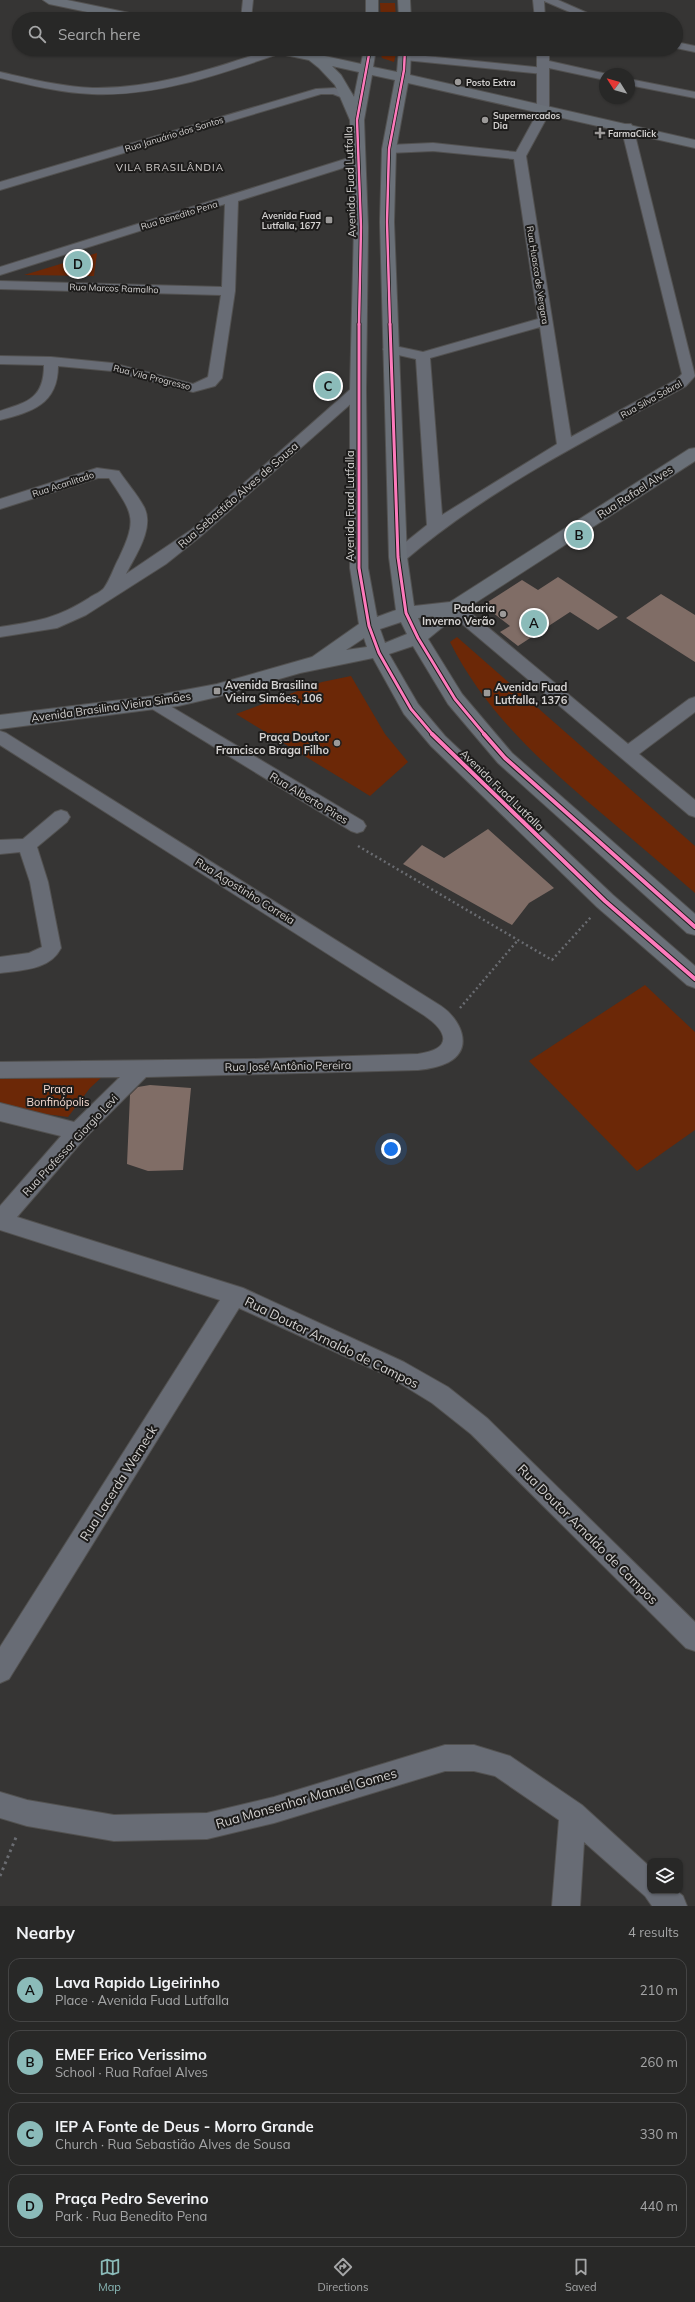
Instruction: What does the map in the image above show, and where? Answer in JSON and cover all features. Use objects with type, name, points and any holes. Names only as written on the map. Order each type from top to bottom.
[{"type":"main road","points":[[49,0],[106,12]]},
{"type":"main road","points":[[372,0],[372,12]]},
{"type":"main road","points":[[404,0],[405,12]]},
{"type":"main road","points":[[311,56],[332,71],[348,97],[357,120]]},
{"type":"main road","points":[[314,56],[695,144]]},
{"type":"main road","name":"Avenida Fuad Lutfalla","points":[[369,56],[357,120],[361,230],[358,390],[359,568],[369,626],[379,653],[410,709],[438,741],[605,901],[695,979]]},
{"type":"main road","points":[[405,56],[389,149],[387,205],[390,349],[398,557],[406,613],[418,638],[455,699],[478,728],[505,758],[695,927]]},
{"type":"main road","points":[[360,201],[373,205],[387,205]]},
{"type":"main road","name":"Rua Rafael Alves","points":[[454,608],[695,453]]},
{"type":"main road","name":"Avenida Brasilina Vieira Simões","points":[[313,664],[369,626],[406,613],[454,608]]},
{"type":"main road","name":"Avenida Brasilina Vieira Simões","points":[[0,722],[155,703],[205,694],[313,664],[379,653],[418,638],[438,625],[454,608]]},
{"type":"street","points":[[247,12],[248,0]]},
{"type":"street","points":[[538,0],[539,12]]},
{"type":"street","points":[[548,0],[578,12]]},
{"type":"street","points":[[683,46],[695,49]]},
{"type":"street","points":[[0,75],[68,90],[95,92],[128,90],[164,83],[257,56]]},
{"type":"street","points":[[389,149],[433,147],[520,156],[539,121],[543,109],[543,56]]},
{"type":"street","points":[[544,68],[599,76]]},
{"type":"street","points":[[635,83],[695,95]]},
{"type":"street","name":"Rua Januário dos Santos","points":[[0,186],[320,91],[335,91],[348,97]]},
{"type":"street","name":"Rua Silva Sobral","points":[[398,557],[435,526],[565,446],[681,383],[689,374],[689,355],[627,128]]},
{"type":"street","name":"Rua Huasca de Vergara","points":[[520,156],[565,446]]},
{"type":"street","name":"Rua Benedito Pena","points":[[0,271],[358,159]]},
{"type":"street","name":"Rua Vila Progresso","points":[[0,360],[51,361],[112,367],[140,373],[183,387],[201,387],[210,384],[215,378],[228,291],[232,198]]},
{"type":"street","name":"Rua Marcos Ramalho","points":[[0,285],[228,291]]},
{"type":"street","points":[[390,349],[423,356],[545,321]]},
{"type":"street","points":[[423,356],[435,526]]},
{"type":"street","points":[[0,416],[21,409],[40,399],[50,388],[52,376],[51,361]]},
{"type":"street","name":"Rua Sebastião Alves de Sousa","points":[[0,632],[51,624],[80,611],[110,593],[196,533],[358,390]]},
{"type":"street","name":"Rua Acanlitado","points":[[0,504],[97,473],[114,474],[137,508],[139,527],[132,546],[110,593]]},
{"type":"street","points":[[454,608],[695,810]]},
{"type":"street","points":[[627,754],[695,702]]},
{"type":"street","name":"Rua Alberto Pires","points":[[155,703],[357,826]]},
{"type":"street","name":"Rua Agostinho Correia","points":[[0,737],[390,983],[448,1022]]},
{"type":"street","points":[[0,847],[27,845],[61,817]]},
{"type":"street","points":[[0,965],[43,958],[51,952],[52,948],[39,882],[27,845]]},
{"type":"street","name":"Rua José Antônio Pereira","points":[[141,1069],[338,1065],[435,1060],[446,1054],[452,1044],[453,1034],[448,1022]]},
{"type":"street","points":[[0,1070],[141,1069]]},
{"type":"street","name":"Rua Professor Giorgio Levi","points":[[0,1221],[78,1132],[141,1069]]},
{"type":"street","points":[[0,1112],[78,1132]]},
{"type":"street","name":"Rua Doutor Arnaldo de Campos","points":[[0,1221],[235,1295],[396,1369],[440,1395],[479,1426],[695,1639]]},
{"type":"street","name":"Rua Lacerda Werneck","points":[[0,1670],[235,1295]]},
{"type":"street","name":"Rua Monsenhor Manuel Gomes","points":[[0,1806],[27,1813],[114,1828],[207,1826],[281,1808],[445,1758],[474,1758],[501,1765],[573,1814],[647,1882]]},
{"type":"street","points":[[566,1906],[573,1814]]},
{"type":"street","points":[[659,1894],[673,1906]]},
{"type":"lane","points":[[433,56],[544,68]]},
{"type":"path","points":[[448,1022],[518,940]]},
{"type":"path","points":[[0,1876],[27,1813]]},
{"type":"green space","points":[[380,3],[395,3],[396,12],[381,12]]},
{"type":"green space","points":[[381,56],[395,56],[394,62],[382,58]]},
{"type":"green space","points":[[97,253],[94,276],[24,275]]},
{"type":"green space","points":[[457,637],[695,846],[695,893],[578,793],[536,755],[516,734],[497,713],[464,667],[450,642]]},
{"type":"green space","name":"Praça Doutor Francisco Braga Filho","points":[[351,676],[385,734],[408,762],[370,796],[236,714],[322,682]]},
{"type":"green space","points":[[645,985],[695,1032],[695,1130],[637,1171],[529,1061]]},
{"type":"green space","name":"Praça Bonfinópolis","points":[[0,1072],[103,1076],[90,1088],[68,1117],[0,1108]]},
{"type":"building","points":[[558,577],[618,617],[598,630],[570,612],[518,646],[500,632],[510,626],[483,605],[522,580],[538,590]]},
{"type":"building","points":[[661,594],[695,615],[695,662],[626,618]]},
{"type":"building","points":[[488,829],[554,888],[529,903],[512,925],[403,864],[422,845],[444,858]]},
{"type":"building","points":[[150,1085],[191,1088],[183,1170],[148,1171],[127,1164],[130,1095],[138,1087]]},
{"type":"cycle path","points":[[369,56],[357,120],[361,227],[358,390],[359,568],[369,626],[379,653],[411,709],[438,741],[605,901],[695,979]]},
{"type":"cycle path","points":[[405,56],[404,70],[389,149],[387,222],[398,557],[406,613],[418,638],[455,699],[478,728],[505,758],[695,927]]},
{"type":"place","name":"Posto Extra","points":[[458,82]]},
{"type":"place","name":"Supermercados Dia","points":[[485,120]]},
{"type":"place","name":"FarmaClick","points":[[600,133]]},
{"type":"place","name":"Avenida Fuad Lutfalla, 1677","points":[[329,220]]},
{"type":"place","name":"Praça Pedro Severino","points":[[78,264]]},
{"type":"place","name":"IEP A Fonte de Deus - Morro Grande","points":[[328,386]]},
{"type":"place","name":"EMEF Erico Verissimo","points":[[579,535]]},
{"type":"place","name":"Padaria Inverno Verão","points":[[503,614]]},
{"type":"place","name":"Lava Rapido Ligeirinho","points":[[534,623]]},
{"type":"place","name":"Avenida Brasilina Vieira Simões, 106","points":[[217,691]]},
{"type":"place","name":"Avenida Fuad Lutfalla, 1376","points":[[487,693]]},
{"type":"place","name":"Praça Doutor Francisco Braga Filho","points":[[337,743]]},
{"type":"district","name":"VILA BRASILÂNDIA","points":[[170,167]]}]
